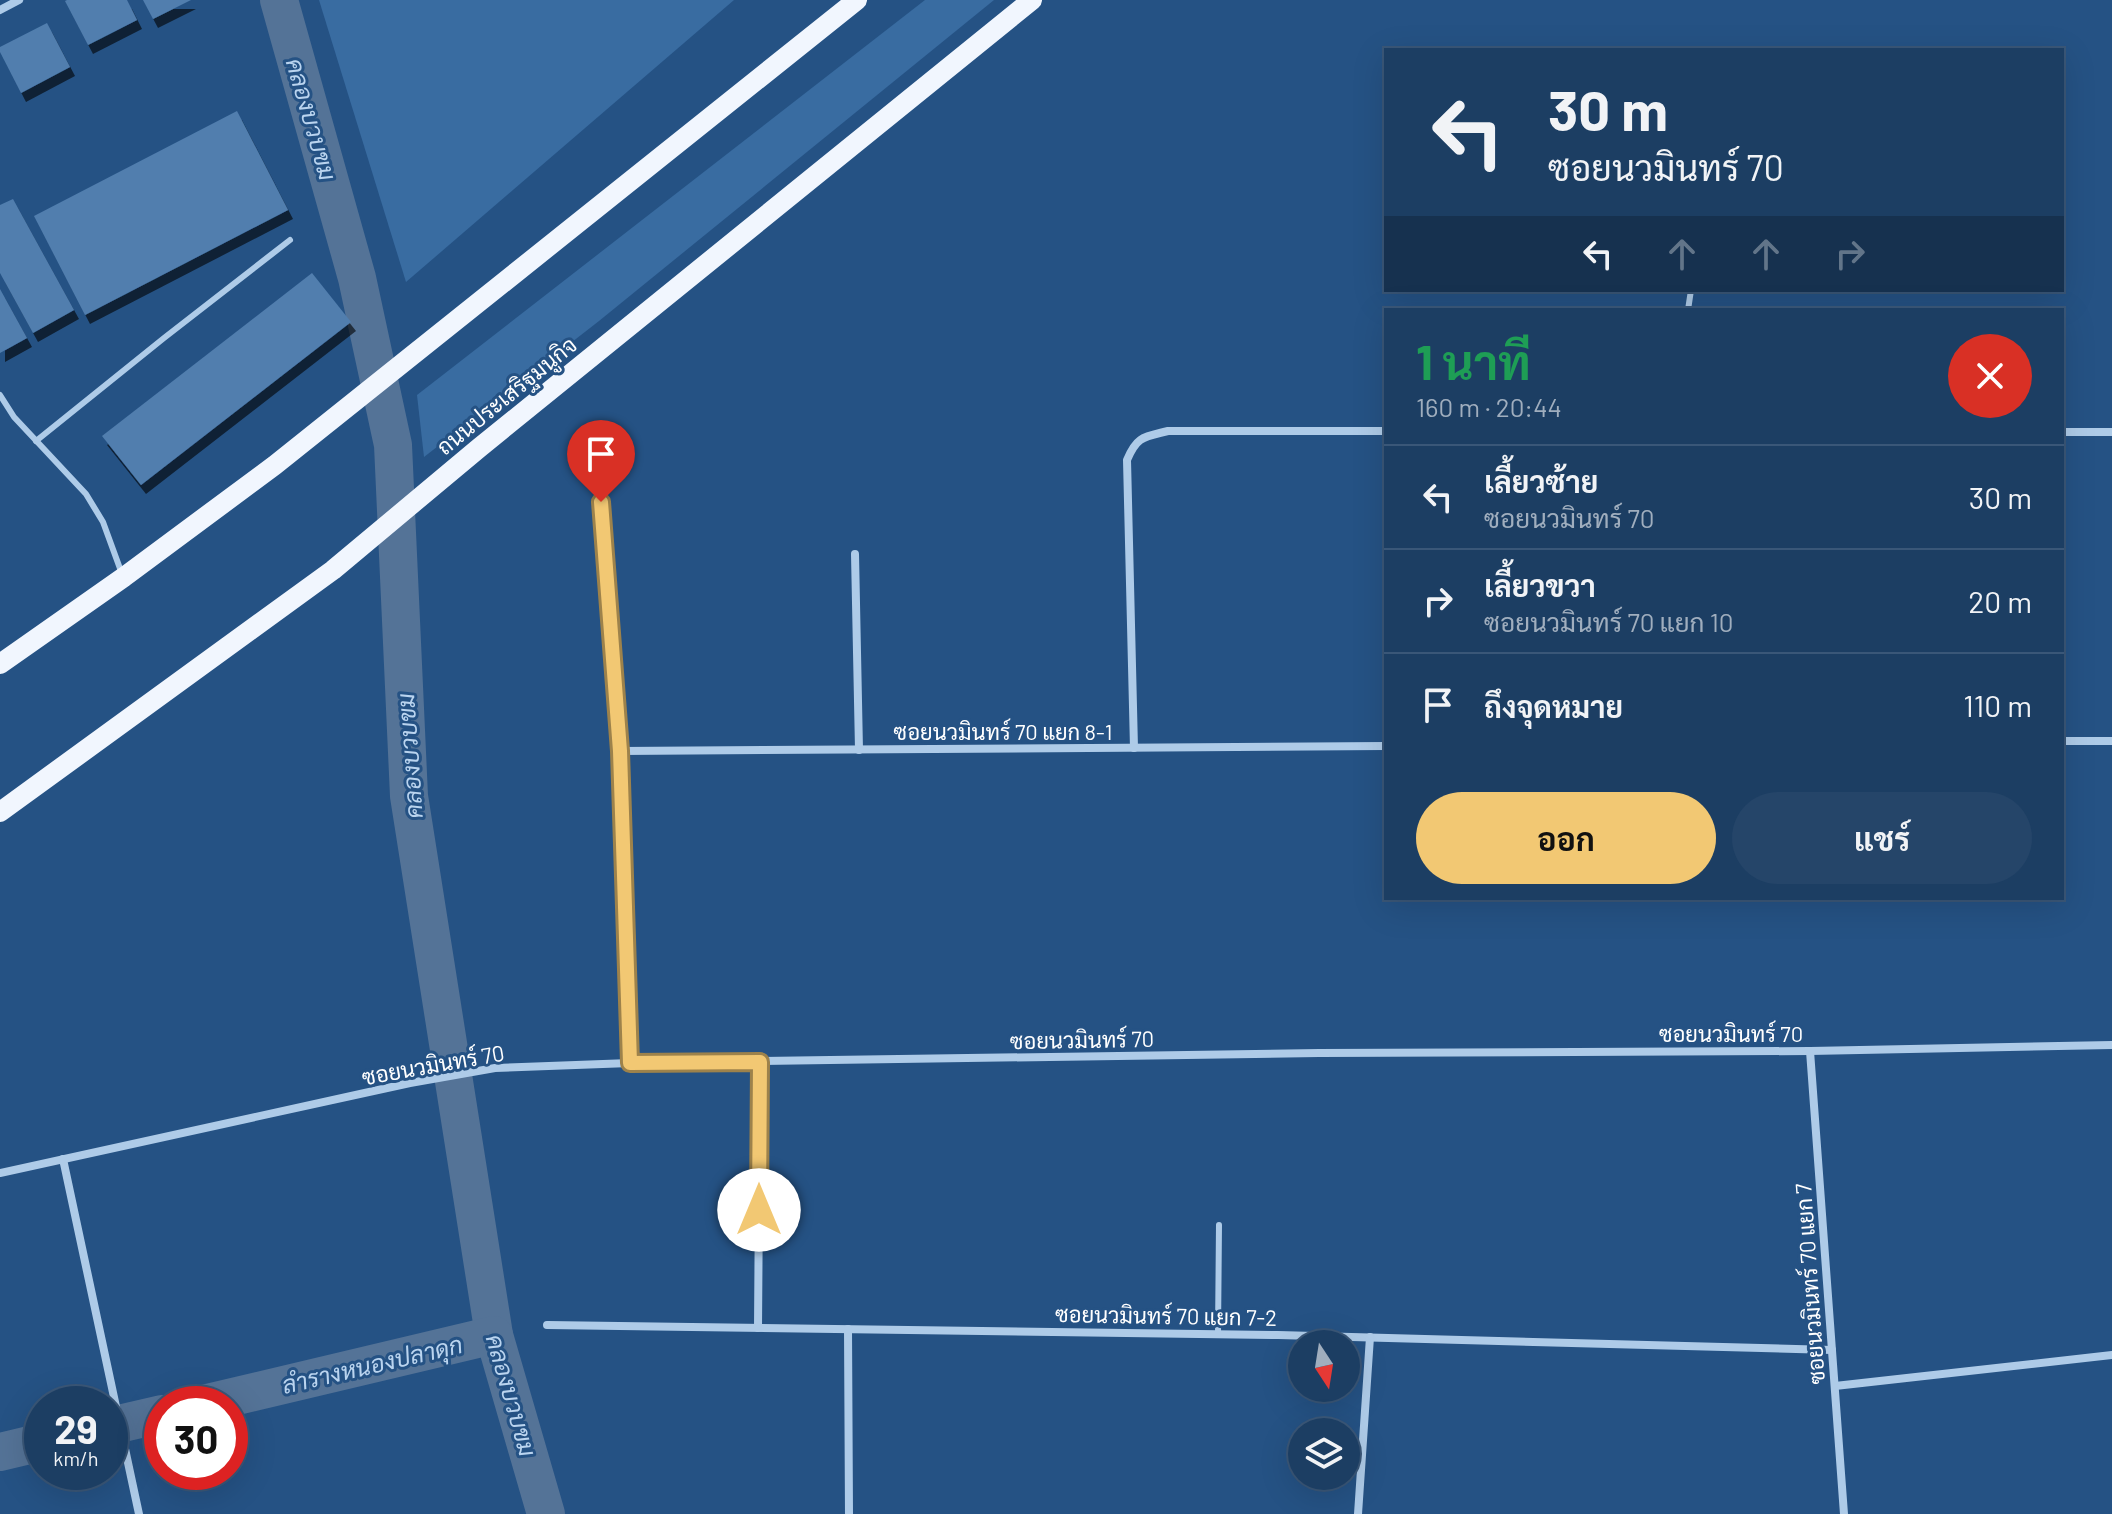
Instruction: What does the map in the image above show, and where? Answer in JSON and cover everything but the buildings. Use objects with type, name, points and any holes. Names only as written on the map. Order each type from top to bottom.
[{"type":"main road","points":[[0,664],[275,465],[857,0]]},
{"type":"main road","name":"ถนนประเสริฐมนูกิจ","points":[[0,812],[333,570],[1032,0]]},
{"type":"street","points":[[0,10],[19,0]]},
{"type":"street","points":[[1134,748],[1127,460],[1133,445],[1147,436],[1168,431],[1384,431]]},
{"type":"street","points":[[2064,432],[2112,432]]},
{"type":"street","points":[[599,471],[620,751],[630,1063]]},
{"type":"street","points":[[855,554],[859,750]]},
{"type":"street","points":[[2064,741],[2112,741]]},
{"type":"street","name":"ซอยนวมินทร์ 70 แยก 8-1","points":[[620,751],[1384,746]]},
{"type":"street","name":"ซอยนวมินทร์ 70","points":[[0,1173],[410,1083],[495,1068],[630,1063],[1319,1053],[1810,1051],[2112,1045]]},
{"type":"street","name":"ซอยนวมินทร์ 70 แยก 7","points":[[1810,1051],[1844,1514]]},
{"type":"street","points":[[758,1328],[760,1062]]},
{"type":"street","points":[[63,1159],[139,1514]]},
{"type":"street","name":"ซอยนวมินทร์ 70 แยก 7-2","points":[[547,1325],[1218,1334],[1832,1350]]},
{"type":"street","points":[[848,1329],[849,1514]]},
{"type":"street","points":[[1358,1514],[1370,1337]]},
{"type":"street","points":[[1835,1386],[2112,1355]]},
{"type":"lane","points":[[36,441],[290,240]]},
{"type":"lane","points":[[0,395],[14,417],[86,494],[103,522],[124,577]]},
{"type":"lane","points":[[1218,1334],[1219,1225]]},
{"type":"shaded area","points":[[319,0],[734,0],[406,282]]},
{"type":"shaded area","points":[[925,0],[994,0],[599,321],[424,457],[417,395]]},
{"type":"waterway","name":"คลองบวบขม","points":[[279,0],[357,278],[393,445],[409,796],[494,1335],[546,1514]]},
{"type":"waterway","name":"ลำรางหนองปลาดุก","points":[[248,1393],[494,1335]]},
{"type":"waterway","name":"ลำรางหนองปลาดุก","points":[[128,1422],[144,1418]]},
{"type":"waterway","name":"ลำรางหนองปลาดุก","points":[[0,1452],[24,1446]]},
{"type":"route","points":[[601,502],[620,751],[630,1063],[760,1062],[759,1210]]}]
